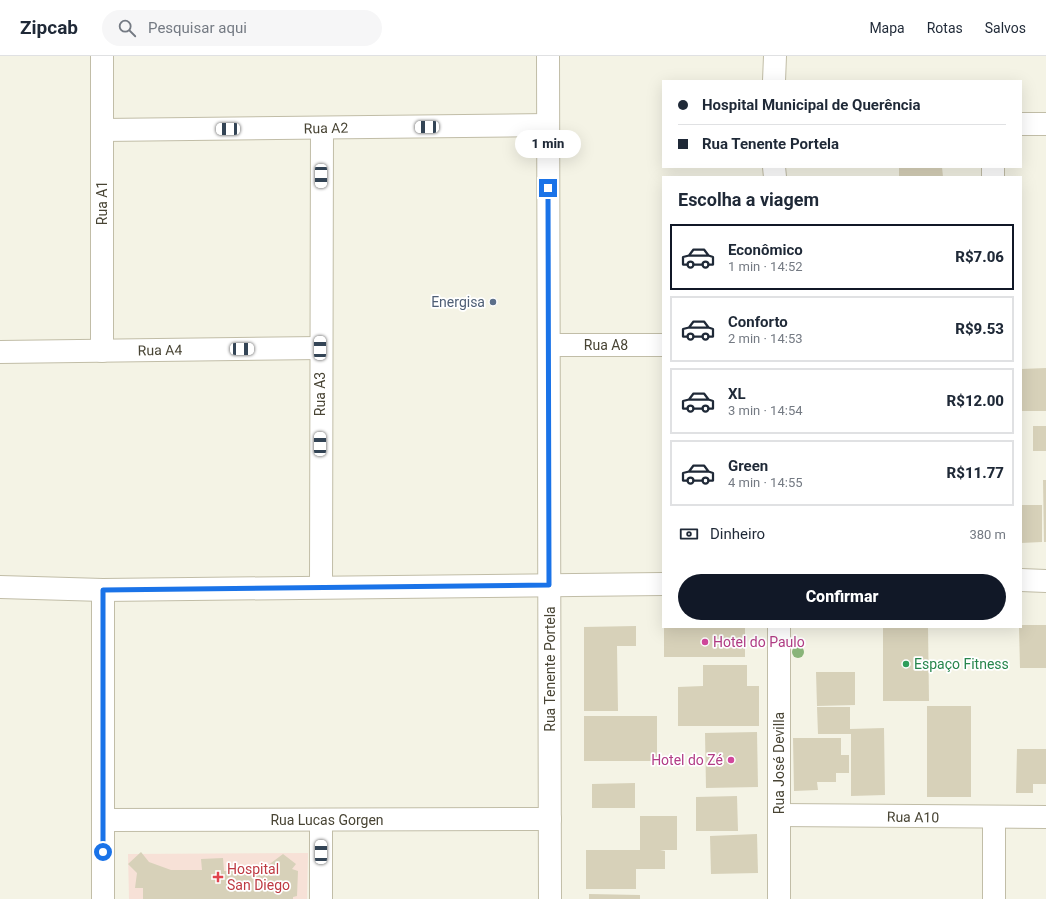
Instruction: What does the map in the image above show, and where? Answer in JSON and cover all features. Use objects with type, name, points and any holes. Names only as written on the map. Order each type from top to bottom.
[{"type":"street","name":"Rua A1","points":[[102,56],[102,351]]},
{"type":"street","name":"Rua Tenente Portela","points":[[548,56],[550,899]]},
{"type":"street","points":[[774,80],[775,56]]},
{"type":"street","points":[[1022,124],[1046,124]]},
{"type":"street","name":"Rua A2","points":[[103,130],[548,125]]},
{"type":"street","name":"Rua A3","points":[[321,587],[320,348],[322,128]]},
{"type":"street","name":"Rua A8","points":[[549,346],[662,345]]},
{"type":"street","name":"Rua A4","points":[[0,352],[320,348]]},
{"type":"street","points":[[1022,580],[1046,580]]},
{"type":"street","points":[[0,587],[103,590],[662,584]]},
{"type":"street","points":[[103,590],[103,899]]},
{"type":"street","name":"Rua José Devilla","points":[[779,628],[779,899]]},
{"type":"street","name":"Rua A10","points":[[779,815],[1046,817]]},
{"type":"street","points":[[994,817],[994,899]]},
{"type":"street","name":"Rua Lucas Gorgen","points":[[103,820],[550,820]]},
{"type":"street","points":[[321,820],[321,899]]},
{"type":"shaded area","name":"Hospital San Diego","points":[[308,853],[307,899],[129,899],[128,854]]},
{"type":"building","points":[[899,168],[942,168],[943,176],[899,176]]},
{"type":"building","points":[[1046,368],[1046,411],[1022,411],[1022,369]]},
{"type":"building","points":[[1033,426],[1046,426],[1046,451],[1033,451]]},
{"type":"building","points":[[1043,480],[1046,480],[1046,542],[1044,542]]},
{"type":"building","points":[[1022,505],[1042,505],[1042,542],[1022,543]]},
{"type":"building","points":[[1022,625],[1046,625],[1046,668],[1020,668],[1019,628],[1022,628]]},
{"type":"building","points":[[636,626],[636,646],[617,646],[618,711],[584,711],[584,627]]},
{"type":"building","name":"Hotel do Paulo","points":[[664,628],[745,628],[745,657],[664,657]]},
{"type":"building","name":"Espaço Fitness","points":[[883,628],[928,628],[929,701],[883,701]]},
{"type":"building","points":[[703,665],[747,665],[747,686],[759,686],[759,726],[678,726],[678,687],[703,686]]},
{"type":"building","points":[[816,672],[855,672],[855,705],[817,706]]},
{"type":"building","points":[[927,706],[971,706],[971,797],[927,797]]},
{"type":"building","points":[[817,707],[850,707],[850,729],[884,728],[885,795],[851,796],[851,734],[818,734]]},
{"type":"building","points":[[584,716],[657,716],[657,761],[584,761]]},
{"type":"building","name":"Hotel do Zé","points":[[757,732],[758,787],[706,788],[705,733]]},
{"type":"building","points":[[793,738],[841,738],[841,755],[849,755],[849,773],[836,773],[836,782],[817,782],[818,790],[794,791]]},
{"type":"building","points":[[1017,749],[1046,749],[1046,784],[1033,784],[1033,793],[1016,793]]},
{"type":"building","points":[[635,783],[635,808],[592,808],[592,784]]},
{"type":"building","points":[[737,796],[738,831],[696,831],[696,797]]},
{"type":"building","points":[[640,816],[677,816],[677,850],[660,850],[665,851],[665,869],[636,869],[636,889],[586,889],[586,850],[640,850]]},
{"type":"building","points":[[757,834],[758,873],[711,874],[710,836]]},
{"type":"building","name":"Hospital San Diego","points":[[141,852],[149,862],[171,870],[202,870],[201,859],[223,858],[224,871],[256,870],[256,866],[267,866],[283,854],[296,864],[292,869],[298,871],[297,896],[293,897],[293,899],[143,899],[143,888],[135,888],[137,873],[128,864]]},
{"type":"building","points":[[589,894],[640,895],[640,899],[589,899]]},
{"type":"place","name":"Energisa","points":[[493,302]]},
{"type":"place","name":"Hotel do Paulo","points":[[705,642]]},
{"type":"place","name":"Espaço Fitness","points":[[906,664]]},
{"type":"place","name":"Hotel do Zé","points":[[731,760]]},
{"type":"place","name":"Hospital San Diego","points":[[218,877]]},
{"type":"route","points":[[103,852],[103,590],[549,585],[548,188]]}]
